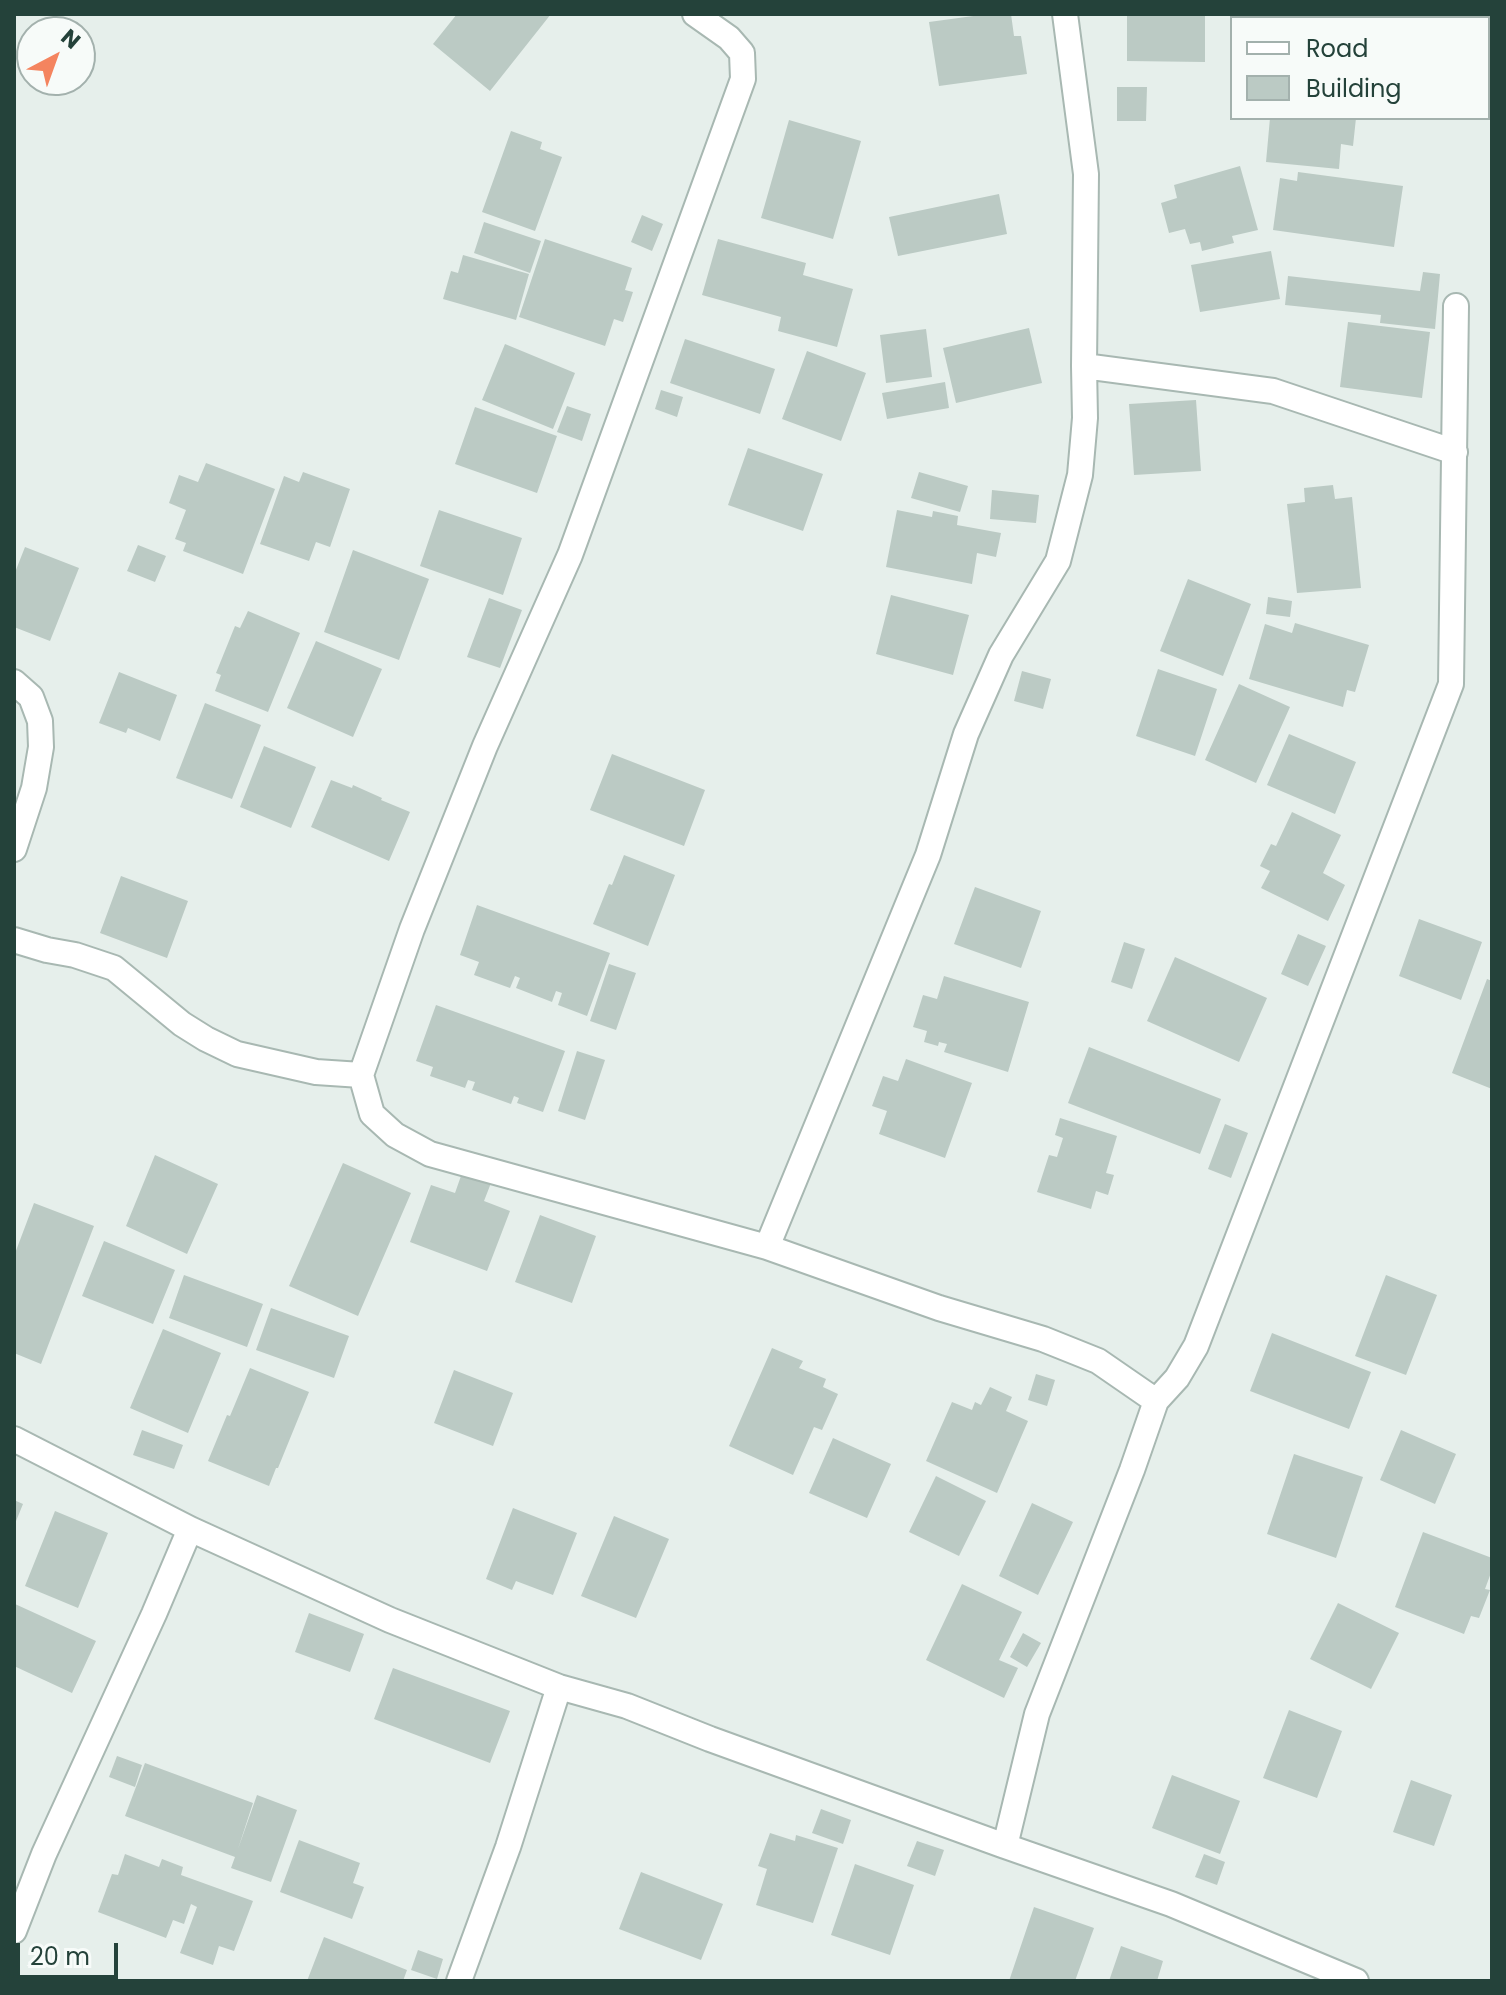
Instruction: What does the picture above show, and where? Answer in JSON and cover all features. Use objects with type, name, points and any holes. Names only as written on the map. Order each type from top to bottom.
[{"type":"street","points":[[695,14],[729,38],[742,53],[743,79],[570,555],[485,746],[412,929],[361,1075],[372,1114],[395,1135],[430,1154],[767,1247],[939,1308],[1043,1339],[1098,1361],[1156,1401]]},
{"type":"street","points":[[767,1247],[928,855],[966,734],[1001,655],[1058,561],[1080,475],[1085,418],[1086,174],[1065,14]]},
{"type":"street","points":[[1005,1846],[1037,1714],[1156,1401],[1177,1378],[1196,1346],[1451,684],[1456,306]]},
{"type":"street","points":[[1084,366],[1273,391],[1455,452]]},
{"type":"street","points":[[14,682],[31,697],[40,721],[41,747],[34,788],[14,849]]},
{"type":"street","points":[[14,940],[114,968],[182,1024],[237,1054],[316,1072],[361,1075]]},
{"type":"street","points":[[14,1439],[190,1529],[390,1620],[559,1687],[627,1706],[710,1739],[1171,1904],[1356,1981]]},
{"type":"street","points":[[14,1931],[44,1854],[190,1529]]},
{"type":"street","points":[[459,1981],[508,1847],[559,1687]]},
{"type":"building","points":[[457,14],[551,14],[490,91],[433,44]]},
{"type":"building","points":[[1011,14],[1014,36],[1021,36],[1027,74],[939,86],[929,22]]},
{"type":"building","points":[[1127,14],[1205,14],[1205,62],[1127,61]]},
{"type":"building","points":[[1117,87],[1147,87],[1146,121],[1117,121]]},
{"type":"building","points":[[789,120],[861,141],[833,239],[761,218]]},
{"type":"building","points":[[1270,120],[1356,120],[1353,146],[1341,144],[1339,169],[1266,162]]},
{"type":"building","points":[[511,131],[542,142],[540,149],[562,157],[535,231],[482,212]]},
{"type":"building","points":[[1240,166],[1258,230],[1232,236],[1234,243],[1202,251],[1200,242],[1190,244],[1185,229],[1169,233],[1161,203],[1177,198],[1174,185]]},
{"type":"building","points":[[1298,172],[1403,186],[1394,247],[1273,230],[1280,178],[1297,181]]},
{"type":"building","points":[[999,194],[1007,234],[898,256],[889,217]]},
{"type":"building","points":[[642,215],[663,224],[652,251],[631,242]]},
{"type":"building","points":[[484,222],[541,241],[530,273],[474,253]]},
{"type":"building","points":[[545,239],[632,268],[625,290],[633,292],[623,322],[614,319],[605,346],[519,317]]},
{"type":"building","points":[[718,239],[806,263],[803,275],[853,289],[837,347],[778,331],[781,317],[702,295]]},
{"type":"building","points":[[1271,251],[1280,299],[1200,312],[1191,265]]},
{"type":"building","points":[[463,255],[529,274],[516,320],[443,299],[451,271],[458,273]]},
{"type":"building","points":[[1423,272],[1440,274],[1435,329],[1380,323],[1381,315],[1285,305],[1288,276],[1420,291]]},
{"type":"building","points":[[1348,322],[1430,332],[1422,398],[1340,387]]},
{"type":"building","points":[[1029,328],[1042,383],[956,403],[943,348]]},
{"type":"building","points":[[926,329],[932,377],[886,383],[880,335]]},
{"type":"building","points":[[685,339],[775,369],[760,414],[670,383]]},
{"type":"building","points":[[505,344],[575,373],[553,429],[482,400]]},
{"type":"building","points":[[807,351],[866,373],[841,441],[782,419]]},
{"type":"building","points":[[945,382],[949,408],[887,419],[882,393]]},
{"type":"building","points":[[661,390],[683,397],[677,417],[655,409]]},
{"type":"building","points":[[1196,400],[1201,471],[1134,475],[1129,404]]},
{"type":"building","points":[[567,406],[591,414],[582,441],[557,432]]},
{"type":"building","points":[[475,407],[557,436],[537,493],[455,464]]},
{"type":"building","points":[[748,448],[823,474],[803,531],[728,505]]},
{"type":"building","points":[[206,463],[275,489],[243,574],[183,551],[186,543],[175,539],[186,510],[169,503],[179,475],[198,482]]},
{"type":"building","points":[[303,472],[350,489],[330,547],[316,542],[309,561],[260,544],[284,476],[299,482]]},
{"type":"building","points":[[919,472],[968,486],[960,512],[911,498]]},
{"type":"building","points":[[1333,485],[1335,499],[1352,497],[1361,588],[1297,593],[1287,504],[1305,502],[1304,488]]},
{"type":"building","points":[[992,490],[1039,495],[1036,523],[990,519]]},
{"type":"building","points":[[439,510],[522,538],[503,595],[420,566]]},
{"type":"building","points":[[897,510],[932,517],[933,511],[958,516],[957,525],[1001,533],[996,557],[977,553],[972,584],[886,567]]},
{"type":"building","points":[[138,545],[166,556],[155,582],[127,571]]},
{"type":"building","points":[[25,547],[79,568],[50,641],[14,627],[14,575]]},
{"type":"building","points":[[353,550],[429,579],[399,660],[324,632]]},
{"type":"building","points":[[1188,579],[1251,604],[1223,676],[1160,651]]},
{"type":"building","points":[[891,595],[969,615],[953,675],[876,654]]},
{"type":"building","points":[[1268,597],[1292,601],[1290,617],[1266,614]]},
{"type":"building","points":[[489,598],[522,610],[500,668],[467,657]]},
{"type":"building","points":[[248,611],[300,633],[268,712],[215,691],[221,675],[216,673],[235,626],[240,628]]},
{"type":"building","points":[[1295,623],[1369,645],[1355,692],[1347,690],[1343,707],[1249,679],[1265,624],[1292,633]]},
{"type":"building","points":[[316,641],[382,669],[353,737],[287,708]]},
{"type":"building","points":[[1158,669],[1217,689],[1195,756],[1136,736]]},
{"type":"building","points":[[1022,671],[1051,679],[1043,709],[1014,701]]},
{"type":"building","points":[[119,672],[177,695],[160,741],[128,728],[126,733],[99,723]]},
{"type":"building","points":[[1239,684],[1290,707],[1256,783],[1205,760]]},
{"type":"building","points":[[205,703],[261,725],[232,799],[176,778]]},
{"type":"building","points":[[1289,734],[1356,762],[1335,814],[1267,785]]},
{"type":"building","points":[[264,746],[316,767],[291,828],[240,807]]},
{"type":"building","points":[[612,754],[705,790],[684,846],[590,810]]},
{"type":"building","points":[[331,780],[352,788],[353,785],[410,812],[389,861],[311,827]]},
{"type":"building","points":[[1292,812],[1341,835],[1323,873],[1345,885],[1328,921],[1261,888],[1270,871],[1260,866],[1271,844],[1276,846]]},
{"type":"building","points":[[624,855],[675,875],[648,946],[593,924]]},
{"type":"building","points":[[121,876],[188,901],[167,958],[100,933]]},
{"type":"building","points":[[975,887],[1041,911],[1021,968],[954,944]]},
{"type":"building","points":[[477,905],[610,953],[587,1016],[558,1005],[562,993],[556,991],[552,1002],[516,988],[520,978],[515,976],[510,988],[474,975],[479,962],[460,955]]},
{"type":"building","points":[[1419,919],[1482,942],[1461,1000],[1399,976]]},
{"type":"building","points":[[1298,934],[1326,946],[1308,986],[1281,974]]},
{"type":"building","points":[[1124,942],[1145,949],[1132,989],[1111,982]]},
{"type":"building","points":[[1175,957],[1267,998],[1239,1062],[1147,1021]]},
{"type":"building","points":[[609,964],[636,973],[616,1030],[590,1021]]},
{"type":"building","points":[[944,976],[1029,1002],[1008,1072],[944,1052],[947,1044],[939,1042],[938,1046],[924,1042],[927,1031],[913,1027],[923,995],[937,999]]},
{"type":"building","points":[[1487,979],[1492,981],[1492,1089],[1452,1073]]},
{"type":"building","points":[[436,1005],[565,1051],[543,1112],[517,1103],[519,1098],[514,1096],[511,1104],[472,1090],[475,1082],[468,1080],[465,1088],[430,1076],[433,1067],[416,1061]]},
{"type":"building","points":[[1089,1047],[1221,1099],[1200,1154],[1068,1103]]},
{"type":"building","points":[[577,1051],[605,1060],[585,1120],[558,1111]]},
{"type":"building","points":[[906,1059],[972,1083],[945,1158],[879,1134],[887,1111],[872,1106],[883,1076],[898,1081]]},
{"type":"building","points":[[1060,1118],[1117,1136],[1106,1173],[1114,1175],[1108,1195],[1096,1191],[1091,1209],[1037,1192],[1049,1155],[1057,1157],[1063,1138],[1055,1135]]},
{"type":"building","points":[[1225,1124],[1248,1133],[1231,1178],[1208,1169]]},
{"type":"building","points":[[155,1155],[218,1184],[187,1254],[126,1226]]},
{"type":"building","points":[[343,1163],[411,1193],[358,1316],[289,1286]]},
{"type":"building","points":[[462,1173],[491,1183],[484,1201],[510,1211],[487,1271],[410,1242],[431,1185],[455,1193]]},
{"type":"building","points":[[34,1203],[94,1226],[41,1364],[14,1353],[14,1256]]},
{"type":"building","points":[[540,1215],[596,1236],[572,1303],[515,1282]]},
{"type":"building","points":[[104,1241],[175,1270],[153,1324],[82,1296]]},
{"type":"building","points":[[184,1275],[263,1304],[247,1347],[169,1318]]},
{"type":"building","points":[[1386,1275],[1437,1295],[1406,1375],[1355,1356]]},
{"type":"building","points":[[271,1308],[349,1336],[334,1378],[256,1350]]},
{"type":"building","points":[[163,1329],[221,1353],[188,1433],[130,1408]]},
{"type":"building","points":[[1272,1333],[1371,1372],[1349,1429],[1250,1391]]},
{"type":"building","points":[[772,1348],[803,1361],[799,1368],[826,1379],[823,1387],[838,1394],[822,1430],[814,1427],[793,1475],[729,1446]]},
{"type":"building","points":[[250,1368],[309,1392],[269,1486],[208,1461]]},
{"type":"building","points":[[454,1370],[513,1393],[493,1446],[434,1423]]},
{"type":"building","points":[[1036,1374],[1055,1380],[1047,1406],[1028,1400]]},
{"type":"building","points":[[990,1387],[1012,1397],[1006,1411],[1028,1421],[997,1493],[926,1461],[952,1402],[972,1410],[975,1402],[981,1405]]},
{"type":"building","points":[[142,1430],[183,1445],[174,1469],[133,1455]]},
{"type":"building","points":[[1401,1430],[1456,1454],[1435,1504],[1380,1480]]},
{"type":"building","points":[[833,1438],[891,1464],[867,1518],[809,1493]]},
{"type":"building","points":[[1294,1454],[1363,1477],[1336,1558],[1267,1534]]},
{"type":"building","points":[[936,1476],[986,1501],[959,1556],[909,1532]]},
{"type":"building","points":[[14,1500],[23,1504],[14,1526]]},
{"type":"building","points":[[1032,1503],[1073,1522],[1038,1595],[999,1576]]},
{"type":"building","points":[[513,1508],[577,1533],[553,1595],[516,1581],[512,1590],[486,1579]]},
{"type":"building","points":[[55,1511],[108,1533],[78,1608],[25,1586]]},
{"type":"building","points":[[614,1516],[669,1539],[636,1618],[581,1596]]},
{"type":"building","points":[[1423,1532],[1492,1558],[1492,1570],[1485,1589],[1490,1590],[1479,1618],[1471,1616],[1464,1634],[1395,1607]]},
{"type":"building","points":[[962,1584],[1022,1612],[999,1660],[1018,1668],[1004,1698],[926,1660]]},
{"type":"building","points":[[1338,1603],[1399,1633],[1371,1689],[1310,1659]]},
{"type":"building","points":[[15,1604],[96,1641],[72,1693],[14,1666]]},
{"type":"building","points":[[309,1613],[364,1634],[350,1672],[295,1652]]},
{"type":"building","points":[[1023,1633],[1041,1643],[1027,1667],[1010,1657]]},
{"type":"building","points":[[393,1668],[510,1711],[490,1763],[374,1719]]},
{"type":"building","points":[[1289,1710],[1342,1731],[1317,1798],[1263,1778]]},
{"type":"building","points":[[117,1756],[142,1765],[135,1787],[109,1777]]},
{"type":"building","points":[[145,1763],[253,1803],[238,1849],[257,1795],[297,1810],[271,1882],[231,1868],[235,1857],[125,1816]]},
{"type":"building","points":[[1172,1775],[1240,1801],[1220,1854],[1152,1828]]},
{"type":"building","points":[[1411,1780],[1452,1795],[1434,1846],[1393,1832]]},
{"type":"building","points":[[821,1809],[851,1820],[843,1844],[812,1833]]},
{"type":"building","points":[[770,1833],[795,1841],[796,1835],[838,1848],[813,1923],[756,1905],[767,1869],[758,1866]]},
{"type":"building","points":[[299,1840],[360,1863],[353,1883],[364,1887],[352,1919],[280,1892]]},
{"type":"building","points":[[917,1841],[944,1850],[935,1876],[907,1866]]},
{"type":"building","points":[[125,1854],[159,1867],[162,1859],[183,1867],[181,1875],[253,1901],[234,1951],[219,1946],[213,1965],[180,1953],[197,1907],[191,1904],[184,1924],[173,1920],[166,1938],[98,1912],[112,1874],[118,1875]]},
{"type":"building","points":[[1204,1854],[1225,1862],[1217,1885],[1195,1877]]},
{"type":"building","points":[[855,1864],[914,1885],[890,1955],[831,1935]]},
{"type":"building","points":[[641,1872],[723,1904],[701,1960],[619,1929]]},
{"type":"building","points":[[1034,1907],[1094,1928],[1075,1981],[1009,1981]]},
{"type":"building","points":[[324,1937],[407,1970],[403,1981],[307,1981]]},
{"type":"building","points":[[1121,1946],[1163,1961],[1157,1981],[1109,1981]]},
{"type":"building","points":[[418,1950],[443,1959],[437,1979],[411,1970]]}]
